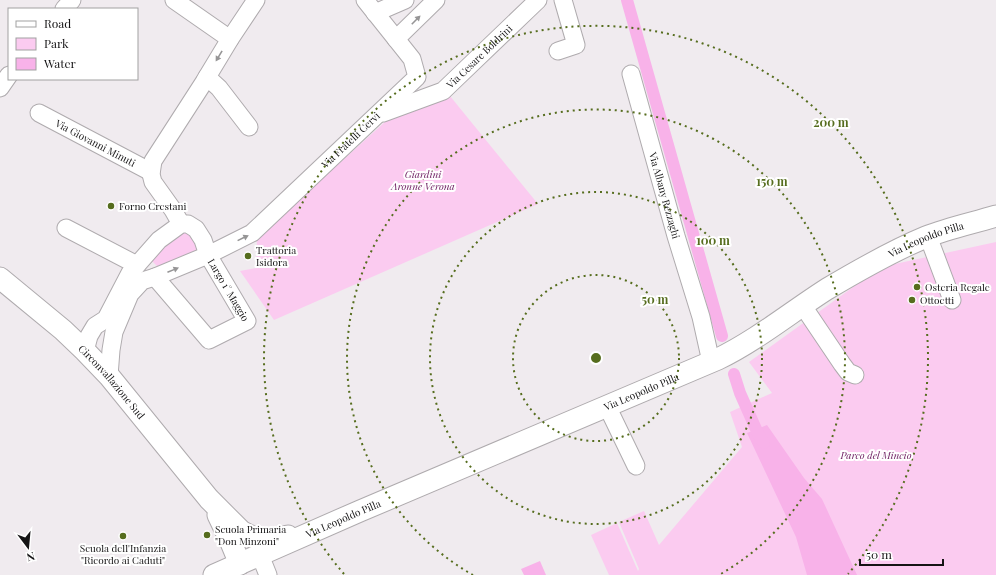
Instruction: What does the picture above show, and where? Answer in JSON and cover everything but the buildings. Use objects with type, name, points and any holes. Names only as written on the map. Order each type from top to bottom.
[{"type":"main road","name":"Via Leopoldo Pilla","points":[[214,575],[714,361],[743,346],[832,286],[907,245],[928,236],[996,216]]},
{"type":"main road","name":"Circonvallazione Sud","points":[[0,278],[63,330],[109,376],[210,499],[241,531],[248,544],[247,551],[240,564]]},
{"type":"main road","name":"Circonvallazione Sud","points":[[210,499],[240,564]]},
{"type":"main road","name":"Circonvallazione Sud","points":[[241,531],[252,537],[273,541],[315,525],[360,512]]},
{"type":"street","points":[[65,8],[72,0]]},
{"type":"street","points":[[174,0],[230,39]]},
{"type":"street","points":[[63,330],[95,326],[106,319],[130,273],[159,240],[181,224],[154,182],[151,174],[153,161],[256,0]]},
{"type":"street","points":[[405,0],[370,7],[412,59],[417,76]]},
{"type":"street","points":[[396,39],[436,0]]},
{"type":"street","name":"Via Cesare Boldrini","points":[[417,76],[429,88],[443,91],[538,0]]},
{"type":"street","points":[[558,51],[576,45],[563,0]]},
{"type":"street","name":"Via Albany Rezzaghi","points":[[631,74],[676,236],[714,361]]},
{"type":"street","points":[[0,88],[8,76]]},
{"type":"street","name":"Via Fratelli Cervi","points":[[208,255],[252,233],[417,76]]},
{"type":"street","points":[[207,77],[219,88],[249,126]]},
{"type":"street","points":[[376,115],[443,91]]},
{"type":"street","name":"Via Giovanni Minuti","points":[[40,113],[152,172]]},
{"type":"street","name":"Largo 1° Maggio","points":[[155,277],[209,340],[247,321],[208,255],[204,240],[196,229],[188,224],[181,224]]},
{"type":"street","points":[[66,228],[137,265]]},
{"type":"street","points":[[928,236],[952,300]]},
{"type":"street","name":"Largo 1° Maggio","points":[[109,376],[110,350],[114,332],[130,294],[142,281],[208,255]]},
{"type":"street","points":[[802,306],[848,372],[855,375]]},
{"type":"street","points":[[85,351],[89,336],[95,326]]},
{"type":"street","points":[[85,351],[101,344],[114,332]]},
{"type":"street","points":[[607,406],[636,466]]},
{"type":"street","points":[[268,552],[268,575]]},
{"type":"green space","name":"Giardini Aronne Verona","points":[[450,96],[538,204],[274,320],[240,271],[256,268],[257,238],[386,121]]},
{"type":"green space","points":[[189,230],[198,245],[197,250],[160,267],[151,260],[174,233]]},
{"type":"green space","name":"Parco del Mincio","points":[[996,242],[996,575],[609,575],[591,535],[617,523],[638,571],[639,569],[619,522],[644,511],[659,545],[742,447],[730,412],[772,393],[749,362],[881,267]]},
{"type":"water","points":[[767,425],[804,478],[822,499],[857,575],[807,575],[796,537],[747,433]]},
{"type":"water","points":[[540,561],[546,575],[524,575],[521,569]]},
{"type":"waterway","points":[[627,0],[722,336]]},
{"type":"waterway","points":[[734,374],[740,393],[760,438],[764,443]]},
{"type":"place","name":"Forno Crestani","points":[[111,206]]},
{"type":"place","name":"Trattoria Isidora","points":[[248,256]]},
{"type":"place","name":"Osteria Regale","points":[[917,287]]},
{"type":"place","name":"Ottoetti","points":[[912,300]]},
{"type":"place","name":"Scuola Primaria \"Don Minzoni\"","points":[[207,535]]},
{"type":"place","name":"Scuola dell'Infanzia \"Ricordo ai Caduti\"","points":[[123,536]]}]
